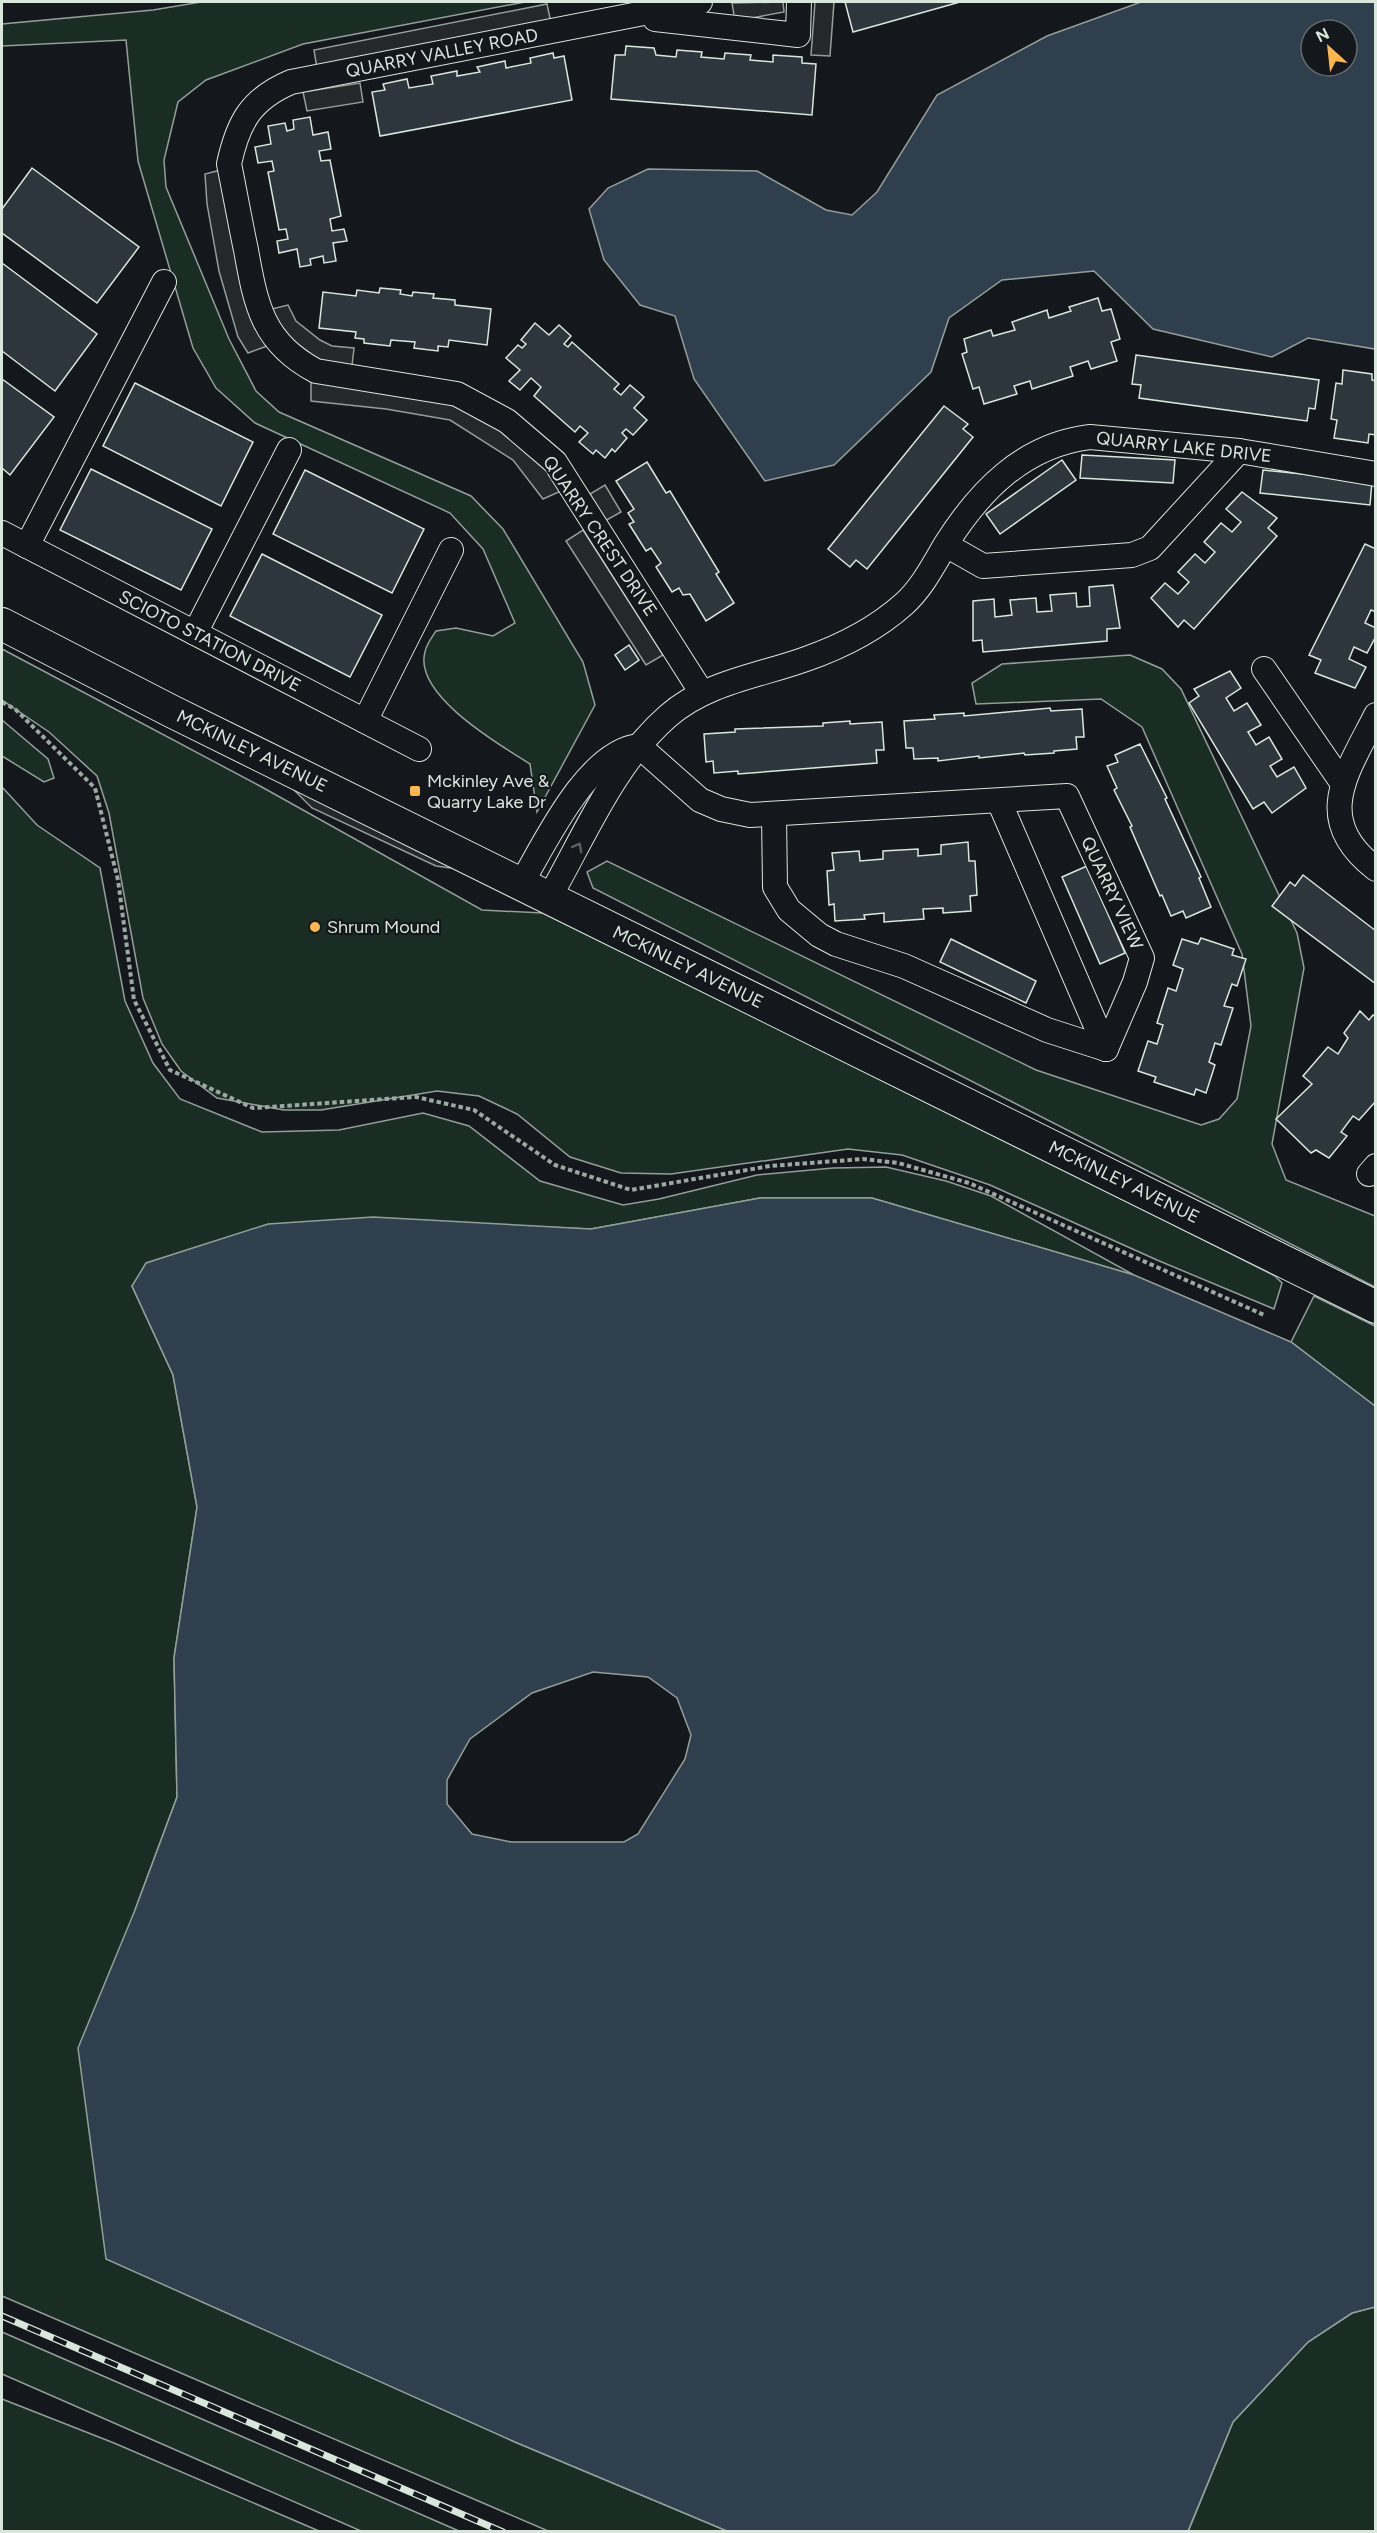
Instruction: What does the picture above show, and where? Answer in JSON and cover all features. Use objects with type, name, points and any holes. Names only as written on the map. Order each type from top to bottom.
[{"type":"main road","name":"MCKINLEY AVENUE","points":[[2,624],[520,884],[1376,1307]]},
{"type":"street","name":"QUARRY VALLEY ROAD","points":[[229,165],[233,146],[251,108],[269,91],[291,82],[700,2]]},
{"type":"street","points":[[635,16],[798,35],[799,2]]},
{"type":"street","name":"QUARRY CREST DRIVE","points":[[229,165],[258,311],[279,344],[297,361],[316,371],[457,394],[499,416],[531,439],[555,462],[702,693]]},
{"type":"street","points":[[27,546],[164,282]]},
{"type":"street","name":"QUARRY LAKE DRIVE","points":[[549,898],[604,799],[639,746],[668,716],[702,693],[806,659],[865,634],[906,603],[962,520],[992,483],[1024,459],[1067,440],[1090,437],[1239,451],[1376,474]]},
{"type":"street","points":[[195,633],[289,450]]},
{"type":"street","points":[[946,545],[983,566],[1132,555],[1150,549],[1239,451]]},
{"type":"street","name":"SCIOTO STATION DRIVE","points":[[2,533],[419,749]]},
{"type":"street","points":[[365,721],[452,550]]},
{"type":"street","points":[[1264,669],[1343,784]]},
{"type":"street","points":[[1376,715],[1343,784],[1339,803],[1340,821],[1347,839],[1357,855],[1376,869]]},
{"type":"street","name":"QUARRY LAKE DRIVE","points":[[520,884],[568,804],[584,784],[617,753],[639,746]]},
{"type":"street","name":"QUARRY VIEW","points":[[639,746],[700,800],[721,809],[750,815],[1067,796],[1142,958],[1135,982],[1106,1049]]},
{"type":"street","points":[[584,784],[604,799]]},
{"type":"street","points":[[999,801],[1106,1049]]},
{"type":"street","points":[[774,815],[775,887],[789,910],[819,935],[836,944],[904,966],[1047,1030],[1106,1049]]},
{"type":"path","points":[[2,702],[15,709],[95,788],[118,880],[134,1000],[170,1070],[253,1108],[416,1097],[474,1110],[555,1165],[631,1190],[770,1166],[863,1159],[898,1162],[969,1183],[1264,1315]]},
{"type":"green space","points":[[201,2],[525,2],[303,44],[206,80],[178,102],[164,160],[166,187],[229,339],[256,391],[279,412],[471,496],[503,529],[583,662],[595,705],[537,812],[530,764],[480,732],[462,717],[432,685],[425,668],[425,652],[436,631],[456,628],[493,636],[515,623],[483,549],[450,513],[255,423],[216,388],[193,348],[138,161],[126,40],[2,46],[2,24],[153,10]]},
{"type":"green space","points":[[2,649],[260,786],[482,910],[543,913],[946,1110],[1275,1276],[1282,1283],[1274,1309],[1157,1260],[990,1185],[902,1155],[848,1149],[671,1174],[621,1173],[570,1157],[517,1114],[479,1096],[437,1091],[321,1110],[284,1110],[217,1098],[181,1071],[162,1044],[143,998],[109,813],[97,776],[49,732],[2,700]]},
{"type":"green space","points":[[1130,655],[1162,669],[1181,689],[1297,933],[1304,968],[1272,1144],[1286,1180],[1375,1216],[1375,1287],[593,888],[587,872],[607,861],[1036,1070],[1201,1125],[1219,1119],[1237,1099],[1251,1026],[1242,954],[1142,727],[1101,699],[976,704],[972,683],[1002,664]]},
{"type":"green space","points":[[2,720],[48,759],[54,778],[44,782],[2,756]]},
{"type":"green space","points":[[2,787],[37,825],[100,868],[125,1001],[153,1063],[180,1099],[262,1132],[339,1130],[423,1113],[469,1126],[540,1181],[623,1205],[659,1199],[757,1175],[833,1168],[886,1167],[946,1181],[991,1196],[1134,1275],[872,1198],[760,1198],[591,1229],[519,1226],[132,1286],[173,1375],[197,1507],[174,1658],[177,1797],[135,1910],[106,2258],[515,2442],[727,2531],[548,2531],[2,2296]]},
{"type":"green space","points":[[1314,1296],[1375,1326],[1375,1406],[1291,1342]]},
{"type":"green space","points":[[1375,2307],[1375,2531],[1188,2532],[1233,2422],[1308,2342],[1352,2313]]},
{"type":"green space","points":[[2,2332],[459,2531],[361,2531],[2,2374]]},
{"type":"green space","points":[[2,2399],[114,2443],[319,2531],[2,2531]]},
{"type":"shaded area","points":[[783,2],[784,12],[735,21],[732,3]]},
{"type":"shaded area","points":[[815,2],[834,2],[830,56],[811,55]]},
{"type":"shaded area","points":[[547,4],[551,23],[317,68],[314,50]]},
{"type":"shaded area","points":[[360,83],[363,102],[307,111],[303,92]]},
{"type":"shaded area","points":[[221,170],[256,328],[267,346],[248,353],[238,337],[219,271],[207,204],[205,174]]},
{"type":"shaded area","points":[[288,305],[296,321],[320,340],[332,346],[354,348],[352,366],[322,362],[287,336],[277,323],[272,309]]},
{"type":"shaded area","points":[[311,381],[444,402],[480,417],[517,440],[544,467],[561,491],[543,499],[513,460],[450,420],[386,409],[311,401]]},
{"type":"shaded area","points":[[605,485],[621,512],[605,521],[590,494]]},
{"type":"shaded area","points":[[583,530],[663,655],[646,665],[566,541]]},
{"type":"shaded area","points":[[290,786],[458,869],[436,866],[312,808]]},
{"type":"water","points":[[1141,2],[1375,2],[1375,349],[1308,338],[1272,357],[1153,329],[1094,271],[1002,280],[949,318],[931,372],[834,465],[765,481],[694,379],[675,316],[640,305],[604,260],[589,209],[608,188],[648,169],[757,171],[826,210],[852,215],[877,192],[937,95],[1047,36]]},
{"type":"water","points":[[760,1198],[872,1198],[1134,1275],[1291,1342],[1375,1406],[1375,2307],[1352,2313],[1308,2342],[1233,2422],[1188,2531],[727,2531],[515,2442],[106,2259],[78,2048],[135,1910],[177,1797],[174,1658],[197,1507],[173,1375],[132,1286],[146,1263],[268,1224],[373,1217],[591,1229]],"holes":[[[593,1672],[648,1677],[677,1698],[691,1735],[685,1759],[638,1834],[624,1842],[511,1842],[472,1834],[447,1804],[447,1780],[470,1739],[532,1693]]]},
{"type":"building","points":[[845,2],[960,2],[853,32]]},
{"type":"building","points":[[626,46],[654,48],[656,55],[676,57],[677,50],[702,52],[701,57],[724,59],[725,53],[751,55],[750,60],[773,62],[773,55],[802,57],[802,63],[816,64],[812,115],[611,99],[615,55],[625,55]]},
{"type":"building","points":[[553,53],[554,58],[564,56],[572,100],[380,136],[372,92],[385,90],[383,84],[407,79],[409,88],[433,84],[431,76],[457,71],[457,76],[480,72],[477,67],[505,61],[506,68],[531,63],[530,58]]},
{"type":"building","points":[[310,117],[313,135],[328,132],[331,149],[319,151],[321,161],[330,160],[341,216],[330,219],[332,231],[344,229],[347,241],[333,243],[336,261],[324,263],[323,256],[310,259],[311,265],[300,267],[297,249],[279,253],[277,241],[288,239],[286,229],[279,230],[268,172],[274,171],[272,161],[258,163],[255,147],[271,144],[268,126],[285,123],[287,131],[294,129],[293,120]]},
{"type":"building","points":[[32,168],[139,247],[97,303],[2,233],[2,209]]},
{"type":"building","points":[[2,263],[97,334],[55,391],[2,351]]},
{"type":"building","points":[[380,288],[401,290],[400,294],[412,296],[413,292],[434,294],[433,298],[455,300],[455,305],[491,309],[487,345],[449,340],[448,347],[438,346],[438,351],[414,348],[415,342],[391,340],[390,346],[364,343],[364,339],[355,338],[356,332],[319,328],[323,292],[356,296],[357,290],[379,293]]},
{"type":"building","points":[[1098,298],[1102,311],[1111,309],[1120,339],[1111,342],[1117,361],[1091,369],[1088,361],[1070,367],[1073,376],[1032,389],[1030,381],[1014,386],[1017,394],[984,404],[979,387],[973,389],[962,354],[967,352],[964,339],[991,330],[993,336],[1015,330],[1012,322],[1047,310],[1049,318],[1071,311],[1069,307]]},
{"type":"building","points":[[535,323],[549,335],[559,325],[571,336],[564,344],[568,347],[572,342],[619,384],[614,389],[621,395],[630,385],[644,397],[634,408],[647,420],[633,435],[626,429],[622,433],[627,438],[615,452],[612,449],[605,458],[596,450],[593,454],[579,442],[588,433],[580,426],[575,432],[534,396],[541,387],[531,378],[520,390],[509,381],[520,370],[506,358],[518,345],[522,348],[526,344],[521,340]]},
{"type":"building","points":[[1136,355],[1319,380],[1315,409],[1309,408],[1307,421],[1139,398],[1141,385],[1132,384]]},
{"type":"building","points":[[1343,370],[1372,374],[1372,380],[1376,381],[1376,435],[1369,434],[1368,443],[1334,438],[1337,420],[1331,419],[1336,383],[1342,384]]},
{"type":"building","points":[[2,379],[54,417],[10,475],[2,468]]},
{"type":"building","points":[[135,383],[253,442],[221,506],[103,446]]},
{"type":"building","points":[[944,406],[968,424],[963,429],[973,437],[867,569],[856,560],[850,567],[828,549]]},
{"type":"building","points":[[1082,455],[1175,460],[1173,483],[1080,478]]},
{"type":"building","points":[[1062,460],[1076,480],[1000,534],[986,514]]},
{"type":"building","points":[[647,462],[666,493],[670,491],[719,572],[716,574],[734,603],[706,621],[690,594],[683,595],[679,588],[672,592],[656,567],[661,563],[651,548],[646,551],[629,524],[634,522],[628,513],[634,509],[616,481]]},
{"type":"building","points":[[91,469],[212,529],[181,590],[60,530]]},
{"type":"building","points":[[305,470],[424,529],[392,593],[273,534]]},
{"type":"building","points":[[1263,470],[1372,481],[1370,505],[1260,493]]},
{"type":"building","points":[[1242,492],[1277,518],[1268,528],[1277,536],[1194,629],[1184,620],[1178,627],[1151,598],[1165,583],[1178,594],[1189,582],[1178,572],[1195,554],[1205,563],[1215,552],[1204,542],[1221,523],[1232,532],[1241,522],[1226,509]]},
{"type":"building","points":[[1365,544],[1376,549],[1376,612],[1371,610],[1365,623],[1376,628],[1376,636],[1367,653],[1354,647],[1349,659],[1366,667],[1355,688],[1315,673],[1321,660],[1309,655]]},
{"type":"building","points":[[262,554],[382,615],[350,677],[230,616]]},
{"type":"building","points":[[1113,585],[1120,628],[1107,629],[1107,641],[983,652],[982,640],[973,641],[973,601],[994,599],[995,617],[1012,615],[1010,600],[1036,598],[1037,612],[1052,611],[1050,595],[1076,593],[1077,607],[1090,606],[1089,587]]},
{"type":"building","points":[[629,645],[639,660],[625,670],[615,655]]},
{"type":"building","points":[[1230,671],[1241,688],[1226,698],[1234,711],[1247,703],[1261,725],[1248,732],[1256,745],[1269,737],[1282,759],[1270,766],[1277,777],[1294,767],[1306,788],[1272,813],[1264,802],[1253,809],[1189,703],[1199,696],[1194,689]]},
{"type":"building","points":[[1050,708],[1051,711],[1082,709],[1084,737],[1076,737],[1077,749],[1054,751],[1054,753],[1025,755],[1024,753],[979,758],[979,756],[938,761],[938,758],[914,759],[913,748],[906,748],[904,721],[935,719],[934,715],[964,713],[964,716]]},
{"type":"building","points":[[850,721],[850,724],[882,722],[884,750],[876,750],[877,763],[738,774],[738,771],[714,773],[713,761],[706,762],[704,734],[735,732],[735,729],[823,726],[823,723]]},
{"type":"building","points":[[1140,744],[1167,798],[1165,799],[1201,877],[1199,878],[1211,907],[1186,918],[1183,911],[1171,916],[1162,895],[1160,896],[1130,827],[1132,826],[1114,790],[1117,788],[1107,766],[1118,762],[1115,755]]},
{"type":"building","points":[[968,842],[969,861],[975,861],[977,895],[970,896],[971,911],[943,913],[943,908],[923,909],[924,919],[884,922],[884,913],[864,915],[865,919],[835,921],[834,904],[829,905],[827,871],[834,870],[832,853],[859,851],[860,861],[883,859],[883,851],[918,849],[918,856],[941,854],[941,845]]},
{"type":"building","points":[[1087,866],[1125,953],[1100,964],[1062,877]]},
{"type":"building","points":[[1303,875],[1376,931],[1376,984],[1272,906],[1290,882],[1295,886]]},
{"type":"building","points":[[1201,938],[1234,949],[1232,955],[1246,959],[1237,986],[1232,984],[1224,1006],[1233,1008],[1221,1045],[1215,1043],[1209,1062],[1215,1065],[1206,1093],[1196,1089],[1194,1095],[1154,1082],[1156,1077],[1138,1071],[1148,1041],[1157,1044],[1163,1025],[1157,1023],[1168,988],[1176,991],[1183,969],[1173,965],[1182,939],[1198,944]]},
{"type":"building","points":[[951,939],[1036,981],[1026,1003],[940,962]]},
{"type":"building","points":[[1360,1011],[1369,1020],[1373,1015],[1376,1017],[1376,1101],[1359,1120],[1353,1116],[1341,1132],[1347,1136],[1329,1158],[1316,1150],[1311,1153],[1276,1119],[1312,1084],[1303,1076],[1328,1047],[1338,1054],[1348,1038],[1344,1033]]},
{"type":"railway","points":[[2,2316],[503,2532]]},
{"type":"place","name":"Mckinley Ave & Quarry Lake Dr","points":[[415,791]]},
{"type":"place","name":"Shrum Mound","points":[[315,927]]}]
